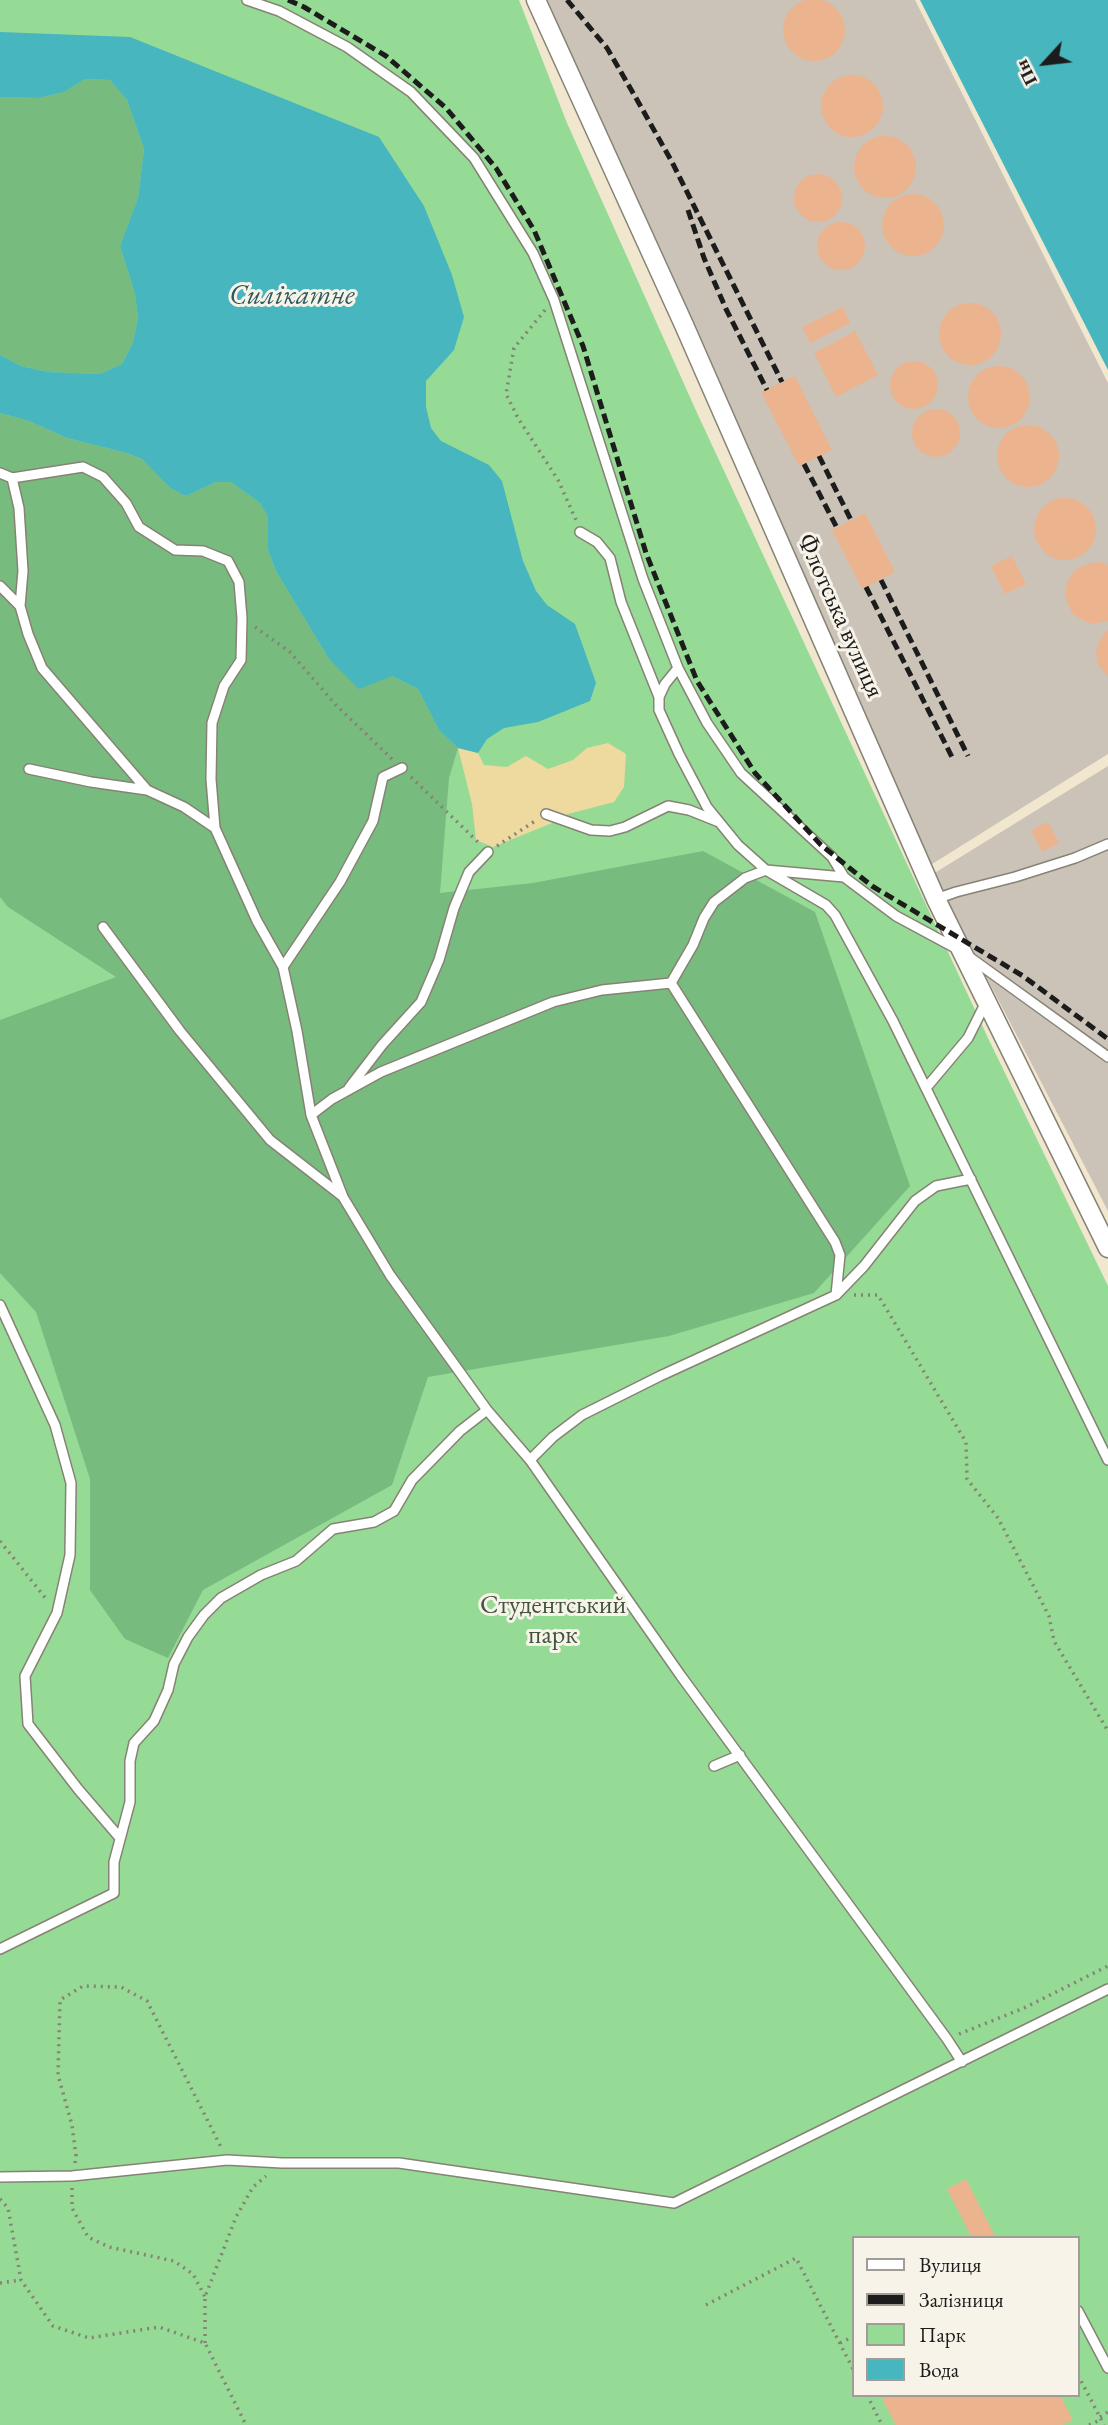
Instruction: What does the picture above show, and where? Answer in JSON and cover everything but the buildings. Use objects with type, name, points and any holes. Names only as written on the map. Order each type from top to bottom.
[{"type":"street","name":"Флотська вулиця","points":[[536,0],[684,326],[936,899],[1108,1248]]},
{"type":"lane","points":[[247,0],[279,11],[347,47],[411,92],[474,158],[533,253],[554,300],[643,579],[678,668],[708,723],[741,773],[832,857],[844,877],[896,916],[961,951],[1108,1057]]},
{"type":"lane","points":[[0,473],[12,478],[83,467],[103,477],[126,503],[139,527],[175,550],[202,551],[228,561],[239,582],[241,660],[224,686],[212,723],[211,779],[215,828],[257,921],[283,967],[311,1115],[344,1197],[390,1275],[487,1410],[530,1460],[681,1676],[962,2062]]},
{"type":"lane","points":[[12,478],[19,508],[23,571],[20,606],[41,668],[147,790]]},
{"type":"lane","points":[[580,532],[597,542],[610,558],[621,602],[659,696],[659,710],[708,807],[738,845],[766,870],[826,905],[835,915],[926,1088],[1108,1460]]},
{"type":"lane","points":[[0,586],[20,606]]},
{"type":"lane","points":[[659,696],[664,684],[678,668]]},
{"type":"lane","points":[[283,967],[340,882],[373,821],[383,777],[402,768]]},
{"type":"lane","points":[[29,769],[147,790],[184,807],[215,828]]},
{"type":"lane","points":[[546,814],[591,830],[610,831],[625,827],[667,806],[689,810],[720,823]]},
{"type":"lane","points":[[936,899],[1075,858],[1108,844]]},
{"type":"lane","points":[[345,1092],[421,1002],[439,960],[454,908],[469,872],[488,852]]},
{"type":"lane","points":[[671,983],[714,902],[745,878],[766,870],[844,877]]},
{"type":"lane","points":[[103,927],[180,1031],[270,1140],[344,1197]]},
{"type":"lane","points":[[311,1115],[381,1072],[553,1002],[602,990],[671,983]]},
{"type":"lane","points":[[671,983],[835,1242],[840,1255],[835,1295]]},
{"type":"lane","points":[[926,1088],[968,1038],[986,1002]]},
{"type":"lane","points":[[530,1460],[553,1437],[582,1415],[835,1295],[864,1266],[915,1201],[936,1186],[971,1179]]},
{"type":"lane","points":[[0,1305],[55,1425],[71,1483],[70,1555],[57,1613],[25,1676],[28,1724],[78,1790],[120,1838]]},
{"type":"lane","points":[[0,1949],[114,1893],[114,1862],[130,1802],[130,1761],[134,1743],[153,1721],[168,1690],[174,1664],[188,1637],[204,1615],[221,1598],[261,1576],[296,1562],[333,1529],[374,1522],[394,1511],[412,1480],[460,1431],[487,1410]]},
{"type":"lane","points":[[714,1766],[740,1755]]},
{"type":"lane","points":[[0,2177],[72,2176],[227,2160],[399,2163],[674,2203],[1108,1989]]},
{"type":"lane","points":[[1080,2315],[1108,2368]]},
{"type":"path","points":[[554,300],[514,348],[506,394],[572,506],[580,532]]},
{"type":"path","points":[[242,618],[290,652],[336,705],[488,852],[546,814]]},
{"type":"path","points":[[835,1295],[878,1296],[967,1442],[967,1479],[998,1518],[1049,1616],[1054,1641],[1108,1731]]},
{"type":"path","points":[[0,1541],[57,1613]]},
{"type":"path","points":[[947,2039],[1024,2008],[1108,1966]]},
{"type":"path","points":[[205,2297],[194,2274],[174,2262],[109,2247],[88,2237],[72,2207],[72,2176],[76,2156],[58,2075],[60,2000],[83,1986],[121,1987],[147,2001],[227,2160]]},
{"type":"path","points":[[246,2425],[205,2343],[205,2297],[236,2217],[253,2187],[282,2163]]},
{"type":"path","points":[[0,2199],[8,2208],[21,2280],[53,2326],[89,2337],[159,2328],[205,2343]]},
{"type":"path","points":[[706,2305],[796,2258],[852,2367]]},
{"type":"path","points":[[0,2283],[21,2280]]},
{"type":"path","points":[[840,2343],[852,2337]]},
{"type":"path","points":[[1080,2379],[1104,2425]]},
{"type":"path","points":[[868,2397],[882,2425]]},
{"type":"path","points":[[1090,2425],[1108,2412]]},
{"type":"shaded area","points":[[544,0],[915,0],[1108,383],[1108,754],[929,866]]},
{"type":"shaded area","points":[[1108,766],[1108,1211],[933,874]]},
{"type":"green space","name":"Студентський парк","points":[[0,0],[519,0],[567,123],[698,415],[989,1040],[1108,1286],[1108,2425],[0,2425]]},
{"type":"green space","points":[[85,79],[110,80],[127,100],[144,149],[138,198],[120,246],[135,294],[138,318],[133,342],[122,364],[100,374],[48,372],[21,366],[0,355],[0,97],[38,98],[64,92]]},
{"type":"green space","points":[[0,413],[29,421],[67,438],[142,459],[170,488],[186,496],[216,482],[231,482],[260,503],[268,517],[268,550],[276,571],[329,659],[392,676],[418,689],[439,730],[458,748],[449,778],[440,893],[533,883],[703,851],[815,912],[910,1186],[814,1293],[669,1336],[428,1377],[392,1485],[203,1590],[168,1658],[125,1639],[90,1590],[90,1479],[36,1312],[0,1273],[0,1020],[116,977],[8,907],[0,897]]},
{"type":"sand","points":[[608,743],[626,754],[624,787],[614,802],[568,814],[493,847],[476,840],[472,804],[458,748],[478,753],[484,765],[507,767],[526,756],[548,769],[573,760],[587,748]]},
{"type":"water","points":[[920,0],[1108,0],[1108,370]]},
{"type":"water","name":"Силікатне","points":[[0,32],[130,37],[379,137],[424,206],[452,275],[464,317],[454,350],[426,381],[426,407],[431,428],[441,441],[489,465],[502,481],[523,561],[536,591],[547,605],[575,624],[596,683],[590,701],[538,722],[504,728],[487,739],[478,753],[458,748],[439,730],[418,689],[392,676],[359,689],[329,659],[276,571],[268,550],[268,517],[260,503],[231,482],[216,482],[186,496],[170,488],[142,459],[67,438],[29,421],[0,413],[0,355],[21,366],[48,372],[100,374],[122,364],[133,342],[138,318],[135,294],[120,246],[138,198],[144,149],[127,100],[110,80],[85,79],[64,92],[38,98],[0,97]]},
{"type":"railway","points":[[288,0],[386,56],[446,108],[496,168],[534,230],[583,346],[646,553],[697,681],[755,773],[821,845],[872,886],[1023,976],[1108,1039]]},
{"type":"railway","points":[[567,0],[607,48],[636,98],[672,162],[782,382]]},
{"type":"railway","points":[[688,210],[704,258],[726,309],[767,390]]},
{"type":"railway","points":[[819,456],[851,520]]},
{"type":"railway","points":[[804,464],[837,528]]},
{"type":"railway","points":[[881,580],[968,756]]},
{"type":"railway","points":[[866,587],[954,761]]}]
